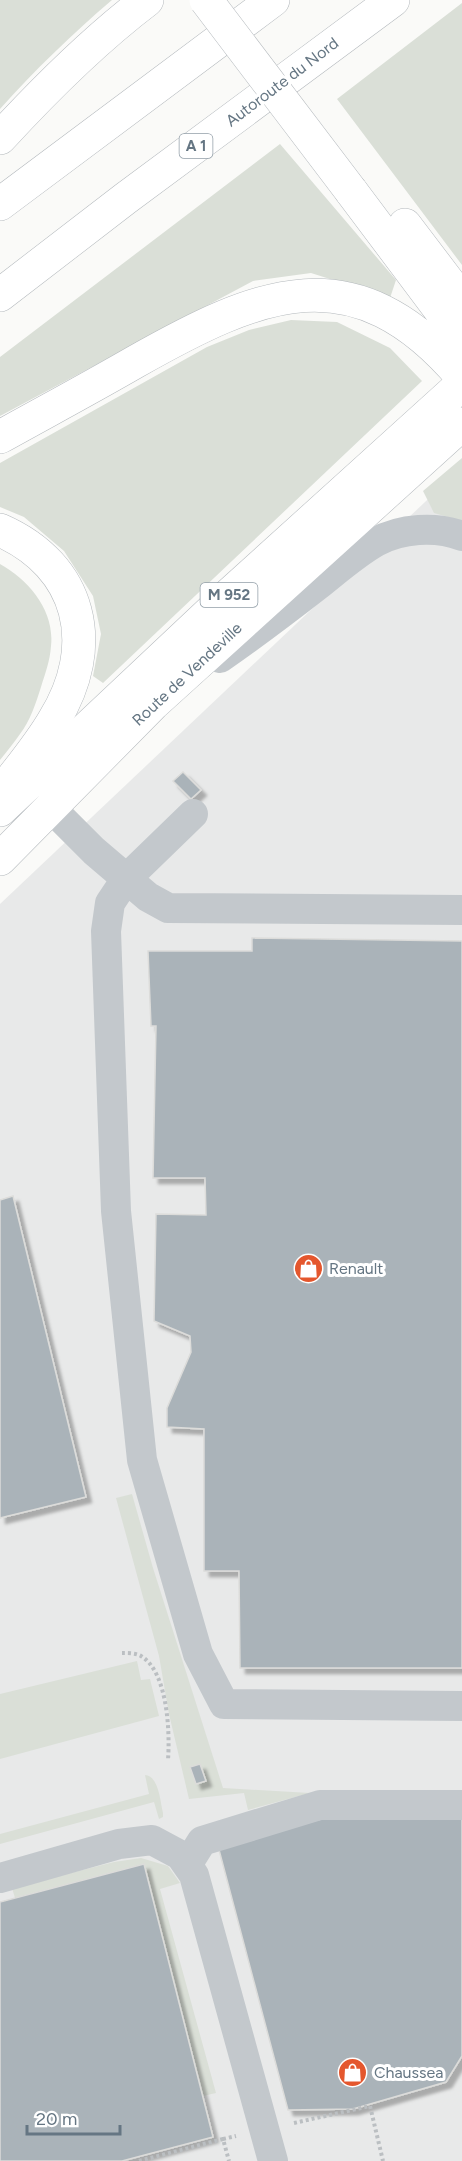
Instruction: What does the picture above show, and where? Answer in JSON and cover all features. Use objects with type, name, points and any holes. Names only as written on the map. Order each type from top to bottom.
[{"type":"main road","points":[[0,138],[87,49],[147,0]]},
{"type":"main road","points":[[206,0],[361,185]]},
{"type":"main road","points":[[235,0],[361,185],[450,326],[462,377]]},
{"type":"main road","points":[[0,204],[273,0]]},
{"type":"main road","name":"Autoroute du Nord","points":[[0,295],[126,198],[393,0]]},
{"type":"main road","points":[[0,437],[194,329],[258,303],[318,294],[349,299],[373,307],[401,321],[450,326]]},
{"type":"main road","name":"Route de Vendeville","points":[[0,810],[229,595],[462,384]]},
{"type":"main road","name":"Route de Vendeville","points":[[0,859],[153,704],[462,424]]},
{"type":"main road","points":[[0,530],[36,551],[58,573],[74,604],[79,635],[75,671],[55,720],[0,794]]},
{"type":"street","points":[[153,704],[262,629],[377,542],[415,530],[433,530],[462,536]]},
{"type":"street","points":[[50,807],[126,879],[148,897],[168,908],[462,910]]},
{"type":"street","points":[[193,814],[126,879],[110,903],[106,931],[116,1211],[142,1460],[198,1654],[224,1704],[462,1706]]},
{"type":"street","points":[[187,1865],[202,1841],[320,1805],[462,1805]]},
{"type":"street","points":[[0,1878],[119,1844],[152,1840],[180,1856],[194,1875],[273,2161]]},
{"type":"path","points":[[122,1653],[140,1655],[153,1669],[166,1706],[168,1760]]},
{"type":"path","points":[[142,2161],[264,2129],[370,2106],[383,2161]]},
{"type":"path","points":[[224,2139],[230,2161]]},
{"type":"shaded area","points":[[0,0],[112,0],[54,53],[0,109]]},
{"type":"shaded area","points":[[462,3],[462,265],[337,99]]},
{"type":"shaded area","points":[[280,144],[396,280],[390,298],[311,273],[253,281],[0,416],[0,357]]},
{"type":"shaded area","points":[[291,320],[337,322],[390,348],[422,381],[103,683],[93,676],[101,634],[93,596],[64,551],[24,517],[0,507],[0,463],[207,347],[249,330]]},
{"type":"shaded area","points":[[462,458],[462,521],[434,513],[423,491]]},
{"type":"shaded area","points":[[462,467],[462,2161],[0,2161],[0,904]]},
{"type":"shaded area","points":[[0,564],[21,579],[38,598],[49,621],[51,646],[32,712],[24,729],[0,760]]},
{"type":"shaded area","points":[[132,1494],[153,1568],[223,1788],[310,1793],[248,1810],[244,1793],[189,1799],[169,1714],[159,1656],[116,1498]]},
{"type":"shaded area","points":[[137,1661],[141,1680],[150,1679],[159,1716],[0,1759],[0,1694]]},
{"type":"shaded area","points":[[145,1775],[150,1776],[158,1790],[163,1813],[163,1817],[159,1819],[154,1802],[0,1844],[0,1834],[149,1794]]},
{"type":"shaded area","points":[[141,1858],[168,1866],[180,1883],[160,1889],[216,2093],[203,2096],[144,1864],[15,1898],[12,1888],[114,1862]]},
{"type":"building","points":[[183,772],[201,790],[191,799],[173,781]]},
{"type":"building","name":"Renault","points":[[252,938],[462,941],[462,1668],[240,1668],[239,1571],[204,1571],[204,1429],[167,1427],[167,1408],[191,1352],[190,1336],[154,1321],[156,1214],[206,1215],[205,1178],[153,1178],[156,1026],[151,1026],[148,951],[252,951]]},
{"type":"building","points":[[13,1196],[86,1497],[0,1518],[0,1200]]},
{"type":"building","points":[[200,1764],[206,1781],[196,1784],[190,1767]]},
{"type":"building","points":[[325,1818],[462,1818],[462,2056],[446,2082],[353,2109],[288,2110],[218,1846]]},
{"type":"building","points":[[144,1864],[213,2137],[122,2161],[0,2161],[0,1902]]},
{"type":"place","name":"Renault","points":[[308,1268]]},
{"type":"place","name":"Chaussea","points":[[353,2072]]}]
